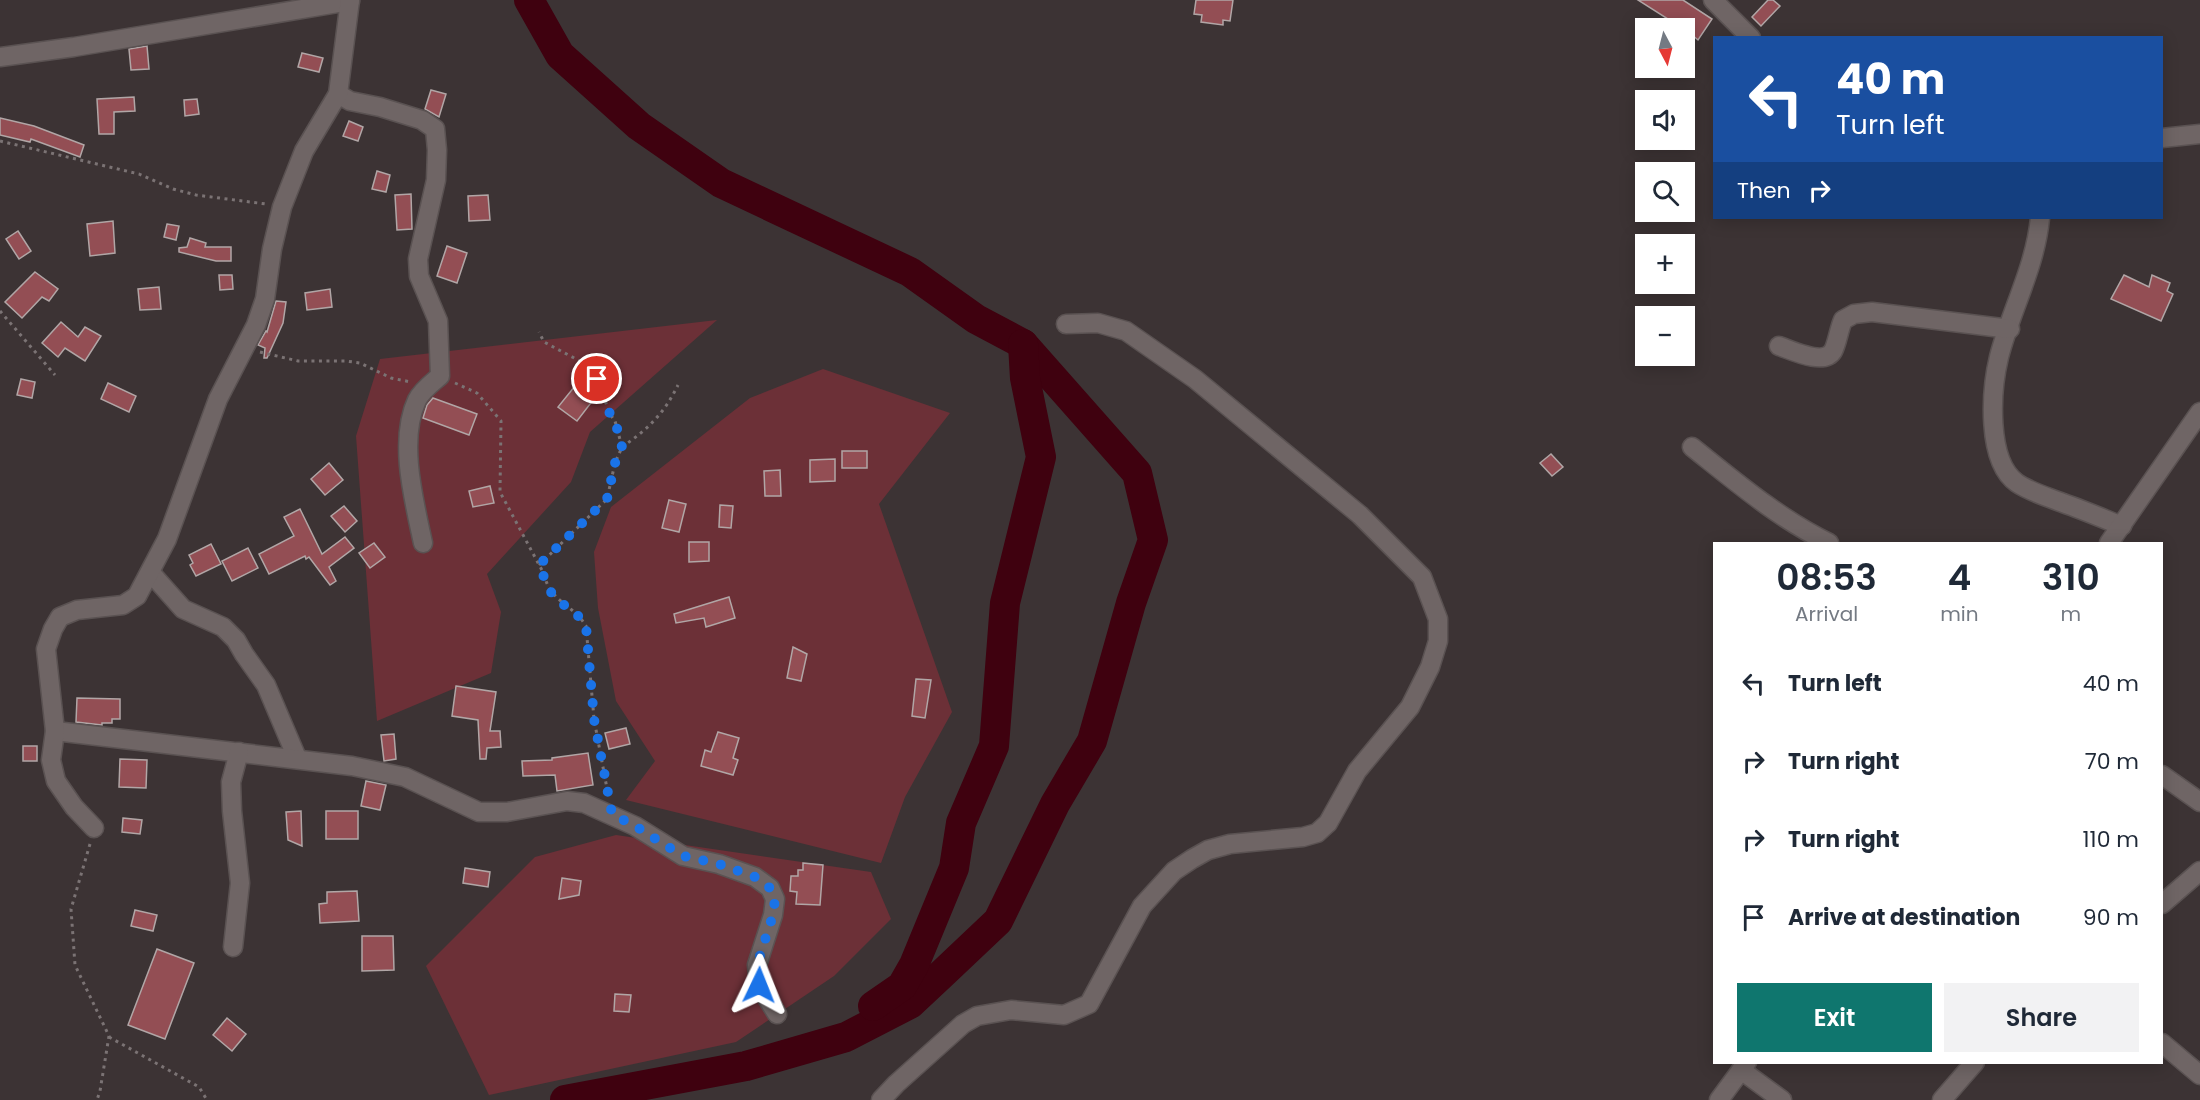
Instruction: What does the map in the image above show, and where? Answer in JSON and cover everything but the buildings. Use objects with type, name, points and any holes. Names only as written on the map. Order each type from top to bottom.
[{"type":"street","points":[[0,57],[86,45],[350,0],[339,94],[304,151],[282,207],[272,249],[266,299],[256,326],[218,399],[167,539],[137,596],[123,605],[77,610],[60,617],[46,649],[56,731],[51,760],[56,781],[94,828]]},
{"type":"street","points":[[1713,0],[1748,36]]},
{"type":"street","points":[[339,94],[350,101],[423,120],[435,129],[436,180],[418,260],[419,276],[438,321],[434,381],[418,399],[411,421],[409,450],[412,483],[423,543]]},
{"type":"street","points":[[2163,138],[2200,134]]},
{"type":"street","points":[[2040,219],[2030,266],[2000,356],[1994,386],[1997,452],[2004,470],[2017,483],[2043,496],[2122,526]]},
{"type":"street","points":[[1779,346],[1819,358],[1828,356],[1833,351],[1843,320],[1854,314],[1872,312],[2010,328]]},
{"type":"street","points":[[882,1100],[896,1084],[963,1024],[977,1016],[1011,1010],[1064,1015],[1089,1004],[1142,906],[1174,871],[1192,859],[1208,850],[1230,844],[1303,837],[1317,832],[1329,823],[1357,771],[1410,707],[1430,667],[1438,641],[1438,618],[1422,577],[1360,515],[1195,379],[1126,331],[1098,322],[1066,324]]},
{"type":"street","points":[[2110,542],[2200,412]]},
{"type":"street","points":[[1692,447],[1777,513],[1827,542]]},
{"type":"street","points":[[150,572],[183,609],[223,627],[236,640],[266,685],[297,758]]},
{"type":"street","points":[[56,731],[352,766],[405,777],[479,812],[507,812],[567,801],[584,803],[635,826],[683,856],[719,864],[755,877],[770,888],[775,899],[773,915],[757,965],[759,985],[777,1014]]},
{"type":"street","points":[[233,947],[240,883],[231,782],[239,752]]},
{"type":"street","points":[[2163,776],[2200,802]]},
{"type":"street","points":[[2163,903],[2200,872]]},
{"type":"street","points":[[2163,1044],[2200,1075]]},
{"type":"street","points":[[1942,1100],[1973,1064]]},
{"type":"street","points":[[1719,1100],[1744,1066],[1782,1100]]},
{"type":"path","points":[[0,141],[139,174],[173,189],[196,195],[282,207]]},
{"type":"path","points":[[0,311],[55,375]]},
{"type":"path","points":[[539,332],[544,342],[593,368],[610,414],[615,421],[622,447]]},
{"type":"path","points":[[244,347],[298,361],[360,363],[391,378],[434,381],[477,393],[501,422],[500,492],[539,565],[546,585],[554,596],[580,615],[586,626],[594,719],[612,814]]},
{"type":"path","points":[[539,565],[607,499],[615,463],[622,447],[647,429],[660,415],[678,385]]},
{"type":"path","points":[[94,828],[71,909],[75,966],[109,1036],[199,1087],[207,1100]]},
{"type":"path","points":[[96,1100],[100,1091],[109,1036]]},
{"type":"shaded area","points":[[717,320],[590,432],[571,482],[487,574],[501,612],[491,673],[377,721],[356,436],[380,359]]},
{"type":"shaded area","points":[[823,369],[950,413],[879,504],[952,712],[905,797],[881,863],[626,800],[655,761],[616,701],[598,608],[594,552],[611,507],[750,398]]},
{"type":"shaded area","points":[[616,835],[871,872],[891,919],[834,976],[736,1042],[489,1095],[426,966],[535,857]]},
{"type":"waterway","points":[[529,0],[560,55],[639,126],[721,183],[910,272],[976,319],[1023,344],[1137,473],[1153,540],[1131,603],[1092,741],[1055,804],[998,921],[910,1004],[846,1037],[746,1066],[565,1100]]},
{"type":"waterway","points":[[873,1006],[902,986],[914,965],[954,868],[961,823],[994,746],[1005,603],[1041,457],[1025,378],[1023,344]]},
{"type":"route","points":[[597,379],[610,414],[615,421],[622,447],[615,463],[607,499],[539,565],[546,585],[554,596],[580,615],[586,626],[594,719],[612,814],[683,856],[719,864],[755,877],[770,888],[775,899],[773,915],[757,965],[759,985]]}]
